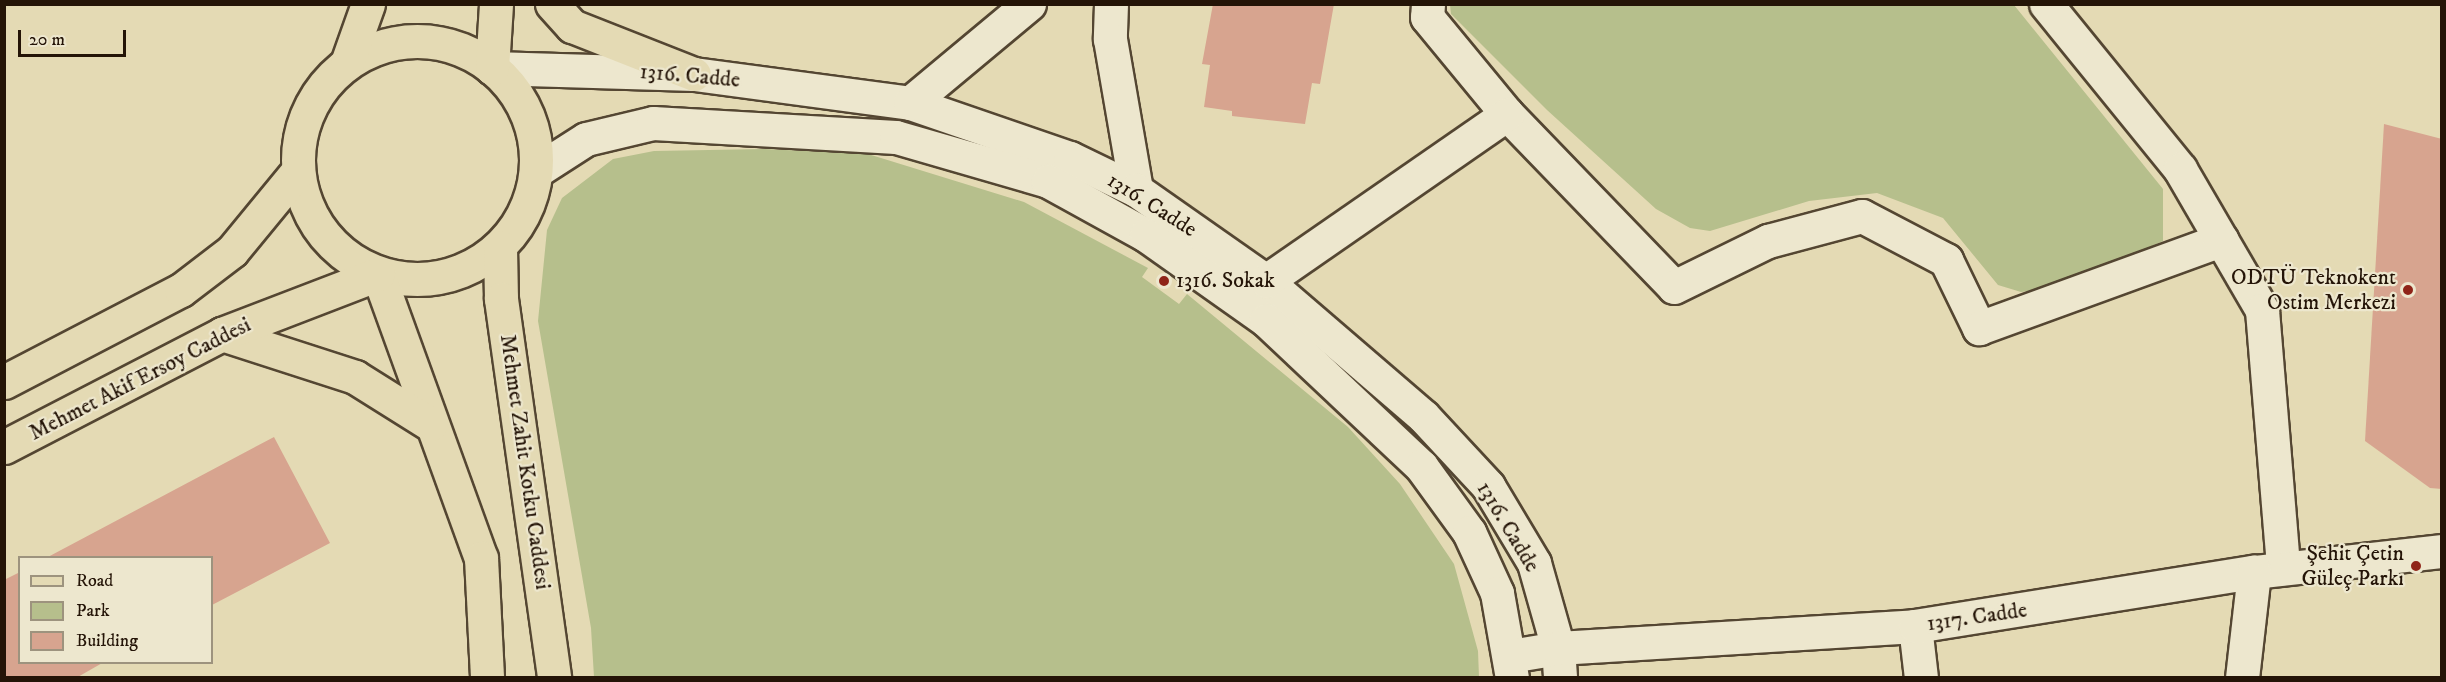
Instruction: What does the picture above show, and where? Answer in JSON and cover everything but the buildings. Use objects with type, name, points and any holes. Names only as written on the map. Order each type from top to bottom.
[{"type":"main road","points":[[347,63],[370,50],[420,41],[447,44],[492,68],[527,114],[536,171],[518,224],[500,247],[474,266],[443,278],[410,280],[378,274],[347,259],[322,235],[305,205],[297,172],[308,111],[347,63],[368,4]]},
{"type":"main road","points":[[492,68],[496,4]]},
{"type":"main road","points":[[552,4],[572,26],[693,74]]},
{"type":"main road","points":[[4,382],[181,290],[232,251],[297,172]]},
{"type":"main road","name":"Mehmet Zahit Kotku Caddesi","points":[[500,247],[501,299],[554,678]]},
{"type":"main road","points":[[378,274],[430,424],[481,558],[487,678]]},
{"type":"main road","name":"Mehmet Akif Ersoy Caddesi","points":[[4,447],[222,334],[378,274]]},
{"type":"main road","points":[[222,334],[355,377],[430,424]]},
{"type":"street","points":[[910,103],[1029,4]]},
{"type":"street","points":[[1111,4],[1110,39],[1137,190]]},
{"type":"street","points":[[1428,4],[1427,17],[1507,114],[1674,287],[1768,241],[1862,216],[1946,260],[1979,328],[2222,240]]},
{"type":"street","points":[[2046,4],[2180,169],[2262,310],[2269,570],[2241,678]]},
{"type":"street","name":"1316. Cadde","points":[[492,68],[693,74],[910,103],[1070,158],[1137,190],[1266,281],[1423,416],[1488,486],[1534,563],[1559,663]]},
{"type":"street","points":[[1266,281],[1507,114]]},
{"type":"street","name":"1316. Cadde","points":[[536,171],[586,139],[653,123],[896,137],[1048,181],[1146,235],[1266,320],[1421,466],[1469,532],[1492,583],[1511,667]]},
{"type":"street","name":"1317. Cadde","points":[[1511,667],[1915,626],[2269,570],[2442,551]]},
{"type":"street","points":[[1915,626],[1921,678]]},
{"type":"green space","points":[[1450,5],[2014,5],[2163,189],[2163,241],[2060,287],[2021,292],[1998,285],[1943,218],[1877,193],[1809,201],[1710,231],[1690,228],[1656,209],[1547,110],[1451,14]]},
{"type":"green space","points":[[765,149],[868,154],[1024,202],[1148,268],[1142,277],[1179,304],[1187,294],[1348,427],[1400,484],[1454,564],[1478,651],[1479,677],[594,677],[591,628],[538,321],[547,230],[562,198],[613,159],[654,151]]},
{"type":"place","name":"1316. Sokak","points":[[1164,281]]},
{"type":"place","name":"ODTÜ Teknokent Ostim Merkezi","points":[[2408,290]]},
{"type":"place","name":"Şehit Çetin Güleç Parkı","points":[[2416,566]]}]
